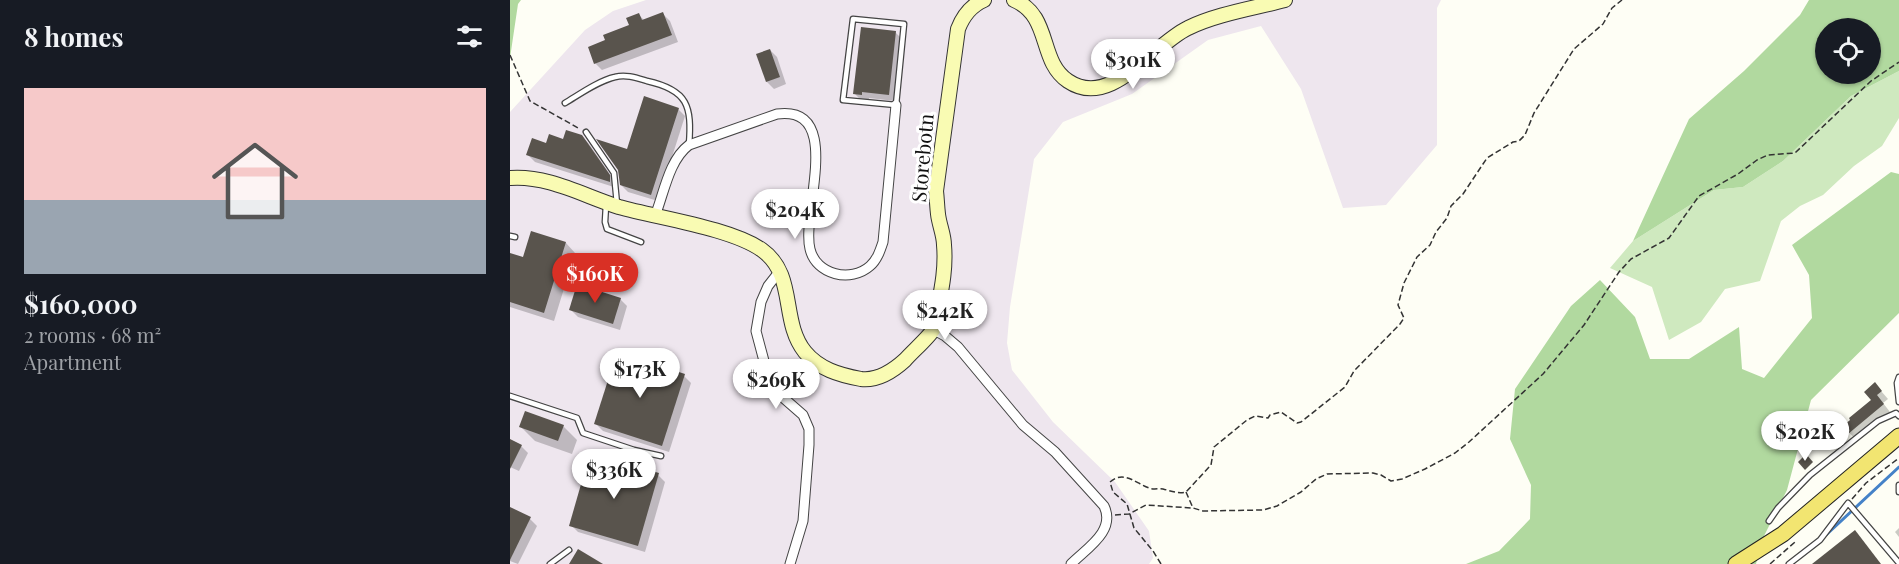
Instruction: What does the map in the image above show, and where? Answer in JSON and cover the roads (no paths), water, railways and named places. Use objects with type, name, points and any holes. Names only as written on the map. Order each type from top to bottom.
[{"type":"main road","points":[[1736,564],[1783,534],[1899,436]]},
{"type":"main road","points":[[1751,564],[1777,543],[1783,534]]},
{"type":"street","name":"Storebotn","points":[[934,330],[945,273],[944,243],[936,191],[956,40],[963,16],[974,5],[984,0]]},
{"type":"street","points":[[1014,0],[1030,10],[1037,18],[1055,68],[1060,75],[1077,86],[1095,89],[1116,82],[1163,44],[1188,28],[1285,0]]},
{"type":"street","name":"Storebotn","points":[[689,145],[777,114],[792,113],[803,119],[812,127],[815,141],[810,249],[815,261],[827,270],[837,275],[849,276],[871,266],[883,242],[896,105]]},
{"type":"street","points":[[656,216],[676,159],[689,145]]},
{"type":"street","points":[[510,178],[544,181],[611,204],[742,240],[770,256],[779,272],[789,303],[790,324],[795,339],[824,369],[845,376],[866,379],[879,377],[895,369],[934,330],[945,336],[958,347],[1023,425],[1055,452],[1104,506],[1107,516],[1105,529],[1071,564]]},
{"type":"street","points":[[779,272],[768,286],[761,302],[756,331],[764,361],[780,394],[803,415],[809,429],[802,521],[790,564]]},
{"type":"lane","points":[[853,19],[904,24],[896,105],[843,100],[853,19]]},
{"type":"lane","points":[[565,103],[615,77],[625,76],[663,84],[676,91],[686,102],[690,128],[689,145]]},
{"type":"lane","points":[[586,132],[614,173],[611,204],[605,222],[607,229],[641,242]]},
{"type":"lane","points":[[1899,377],[1897,390],[1899,402]]},
{"type":"lane","points":[[510,396],[577,418],[584,433],[634,450],[661,456]]},
{"type":"lane","points":[[1769,522],[1778,508],[1810,475],[1878,421],[1896,413],[1899,416]]},
{"type":"lane","points":[[1899,484],[1899,492]]},
{"type":"lane","points":[[1789,564],[1820,540],[1848,503],[1898,563]]},
{"type":"lane","points":[[550,564],[569,550]]},
{"type":"waterway","points":[[1826,535],[1899,467]]}]
